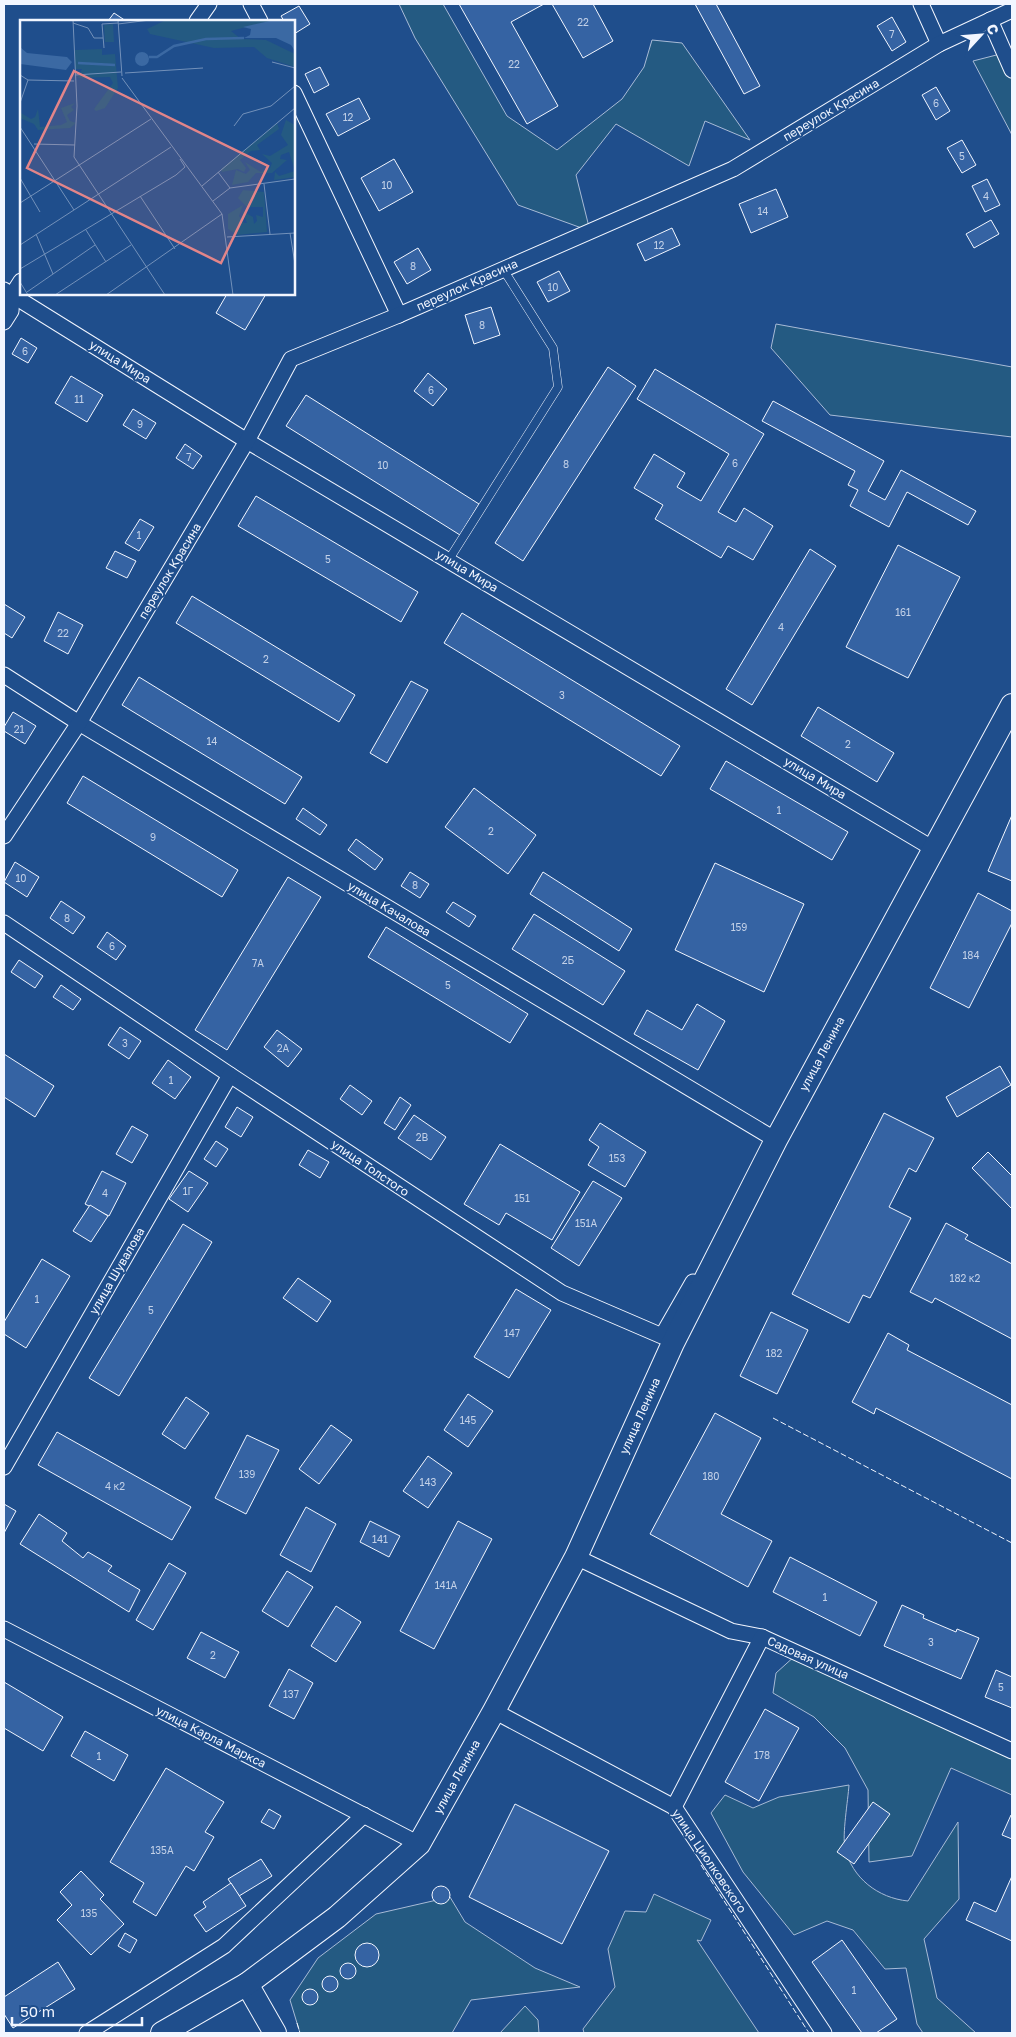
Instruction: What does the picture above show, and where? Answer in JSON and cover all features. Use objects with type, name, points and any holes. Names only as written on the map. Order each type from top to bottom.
[{"type":"main road","name":"улица Ленина","points":[[162,2033],[247,1984],[337,1917],[419,1844],[494,1711],[576,1557],[674,1343],[776,1140],[932,848],[1012,704]]},
{"type":"main road","points":[[247,1984],[275,2033]]},
{"type":"street","points":[[198,20],[209,4]]},
{"type":"street","points":[[251,4],[259,20]]},
{"type":"street","points":[[921,4],[939,44]]},
{"type":"street","name":"переулок Красина","points":[[4,836],[79,724],[247,441],[290,359],[399,315],[733,169],[939,44],[1012,10]]},
{"type":"street","points":[[990,20],[1012,70]]},
{"type":"street","points":[[295,95],[399,315]]},
{"type":"street","points":[[4,322],[11,311],[8,292],[20,282]]},
{"type":"street","name":"улица Мира","points":[[8,292],[247,441],[932,848]]},
{"type":"street","name":"улица Качалова","points":[[4,675],[79,724],[776,1140]]},
{"type":"street","name":"улица Толстого","points":[[4,923],[230,1075],[562,1292],[662,1336],[708,1254],[716,1259]]},
{"type":"street","name":"улица Шувалова","points":[[4,1467],[230,1075]]},
{"type":"street","name":"Садовая улица","points":[[576,1557],[731,1631],[762,1636],[1012,1750]]},
{"type":"street","name":"улица Карла Маркса","points":[[4,1629],[419,1844]]},
{"type":"street","points":[[674,1807],[762,1636]]},
{"type":"street","name":"улица Циолковского","points":[[494,1711],[674,1807],[824,2033]]},
{"type":"street","points":[[87,2033],[224,1946],[364,1815]]},
{"type":"lane","points":[[448,561],[558,387],[553,348],[503,269]]},
{"type":"shaded area","points":[[399,4],[443,4],[507,116],[557,150],[622,99],[644,67],[652,40],[682,43],[750,140],[705,121],[689,166],[616,124],[576,175],[590,231],[518,205],[415,38]]},
{"type":"shaded area","points":[[1012,51],[1012,135],[973,61]]},
{"type":"shaded area","points":[[776,324],[1012,367],[1012,437],[830,415],[771,348]]},
{"type":"shaded area","points":[[796,1655],[1012,1754],[1012,1795],[951,1768],[912,1856],[869,1862],[868,1790],[845,1748],[814,1717],[773,1693],[776,1673]]},
{"type":"shaded area","points":[[849,1785],[844,1835],[848,1859],[868,1885],[886,1896],[908,1901],[958,1822],[959,1899],[924,1939],[937,1998],[976,2033],[923,2033],[917,2024],[906,1968],[885,1969],[853,1930],[827,1921],[794,1935],[743,1872],[711,1813],[725,1795],[753,1808],[779,1797]]},
{"type":"shaded area","points":[[654,1894],[711,1920],[701,1941],[697,1940],[759,2033],[584,2033],[583,2029],[615,1987],[608,1949],[625,1911],[646,1912]]},
{"type":"shaded area","points":[[450,1897],[465,1922],[535,1968],[580,1987],[471,2000],[452,2033],[300,2033],[290,2000],[318,1958],[376,1914]]},
{"type":"shaded area","points":[[525,2006],[538,2020],[539,2033],[500,2033]]},
{"type":"building","points":[[459,4],[544,4],[511,22],[558,106],[527,124]]},
{"type":"building","points":[[552,4],[593,4],[613,41],[583,58]]},
{"type":"building","points":[[695,4],[716,4],[760,86],[744,94]]},
{"type":"building","points":[[299,6],[310,24],[295,33],[295,20],[283,20],[281,16]]},
{"type":"building","points":[[114,13],[124,20],[109,20]]},
{"type":"building","points":[[892,17],[906,42],[892,51],[877,26]]},
{"type":"building","points":[[320,67],[329,85],[314,93],[305,74]]},
{"type":"building","points":[[936,87],[950,111],[936,120],[922,95]]},
{"type":"building","points":[[359,98],[370,119],[338,136],[326,114]]},
{"type":"building","points":[[962,140],[976,165],[962,173],[947,148]]},
{"type":"building","points":[[394,159],[413,192],[379,211],[361,178]]},
{"type":"building","points":[[987,179],[1000,205],[985,212],[972,186]]},
{"type":"building","points":[[776,189],[788,217],[751,233],[739,204]]},
{"type":"building","points":[[991,220],[999,234],[974,248],[966,234]]},
{"type":"building","points":[[672,228],[680,245],[645,261],[637,244]]},
{"type":"building","points":[[418,248],[431,270],[407,284],[394,262]]},
{"type":"building","points":[[559,271],[570,291],[548,302],[537,282]]},
{"type":"building","points":[[226,295],[265,295],[245,330],[216,313]]},
{"type":"building","points":[[491,307],[500,335],[474,344],[465,315]]},
{"type":"building","points":[[21,338],[37,348],[28,363],[12,354]]},
{"type":"building","points":[[608,367],[636,386],[523,561],[495,543]]},
{"type":"building","points":[[655,369],[764,434],[718,512],[736,522],[744,508],[773,526],[753,560],[728,546],[721,558],[655,519],[663,505],[634,488],[654,454],[685,473],[677,487],[701,501],[729,454],[637,399]]},
{"type":"building","points":[[428,373],[447,389],[433,406],[414,391]]},
{"type":"building","points":[[71,376],[103,395],[87,422],[55,403]]},
{"type":"building","points":[[306,395],[479,504],[460,535],[286,426]]},
{"type":"building","points":[[773,401],[884,461],[868,491],[885,500],[901,470],[976,511],[968,525],[907,492],[889,527],[850,506],[858,490],[848,485],[855,471],[762,421]]},
{"type":"building","points":[[133,409],[156,423],[146,439],[123,425]]},
{"type":"building","points":[[185,444],[202,456],[193,469],[176,458]]},
{"type":"building","points":[[256,496],[418,592],[401,622],[238,526]]},
{"type":"building","points":[[140,519],[154,527],[139,551],[125,543]]},
{"type":"building","points":[[898,545],[960,577],[908,678],[846,647]]},
{"type":"building","points":[[810,549],[836,566],[752,705],[726,689]]},
{"type":"building","points":[[115,551],[136,561],[127,578],[106,568]]},
{"type":"building","points":[[192,596],[355,695],[339,722],[176,623]]},
{"type":"building","points":[[4,604],[25,617],[12,638],[4,633]]},
{"type":"building","points":[[58,612],[83,625],[68,654],[44,641]]},
{"type":"building","points":[[462,613],[680,746],[661,776],[444,643]]},
{"type":"building","points":[[139,677],[302,777],[285,804],[122,705]]},
{"type":"building","points":[[411,681],[428,690],[387,763],[370,753]]},
{"type":"building","points":[[818,707],[894,753],[877,782],[801,736]]},
{"type":"building","points":[[13,712],[36,726],[25,744],[4,731],[4,727]]},
{"type":"building","points":[[726,761],[848,832],[832,860],[710,789]]},
{"type":"building","points":[[83,776],[238,870],[222,897],[67,803]]},
{"type":"building","points":[[474,788],[536,835],[508,874],[445,827]]},
{"type":"building","points":[[303,808],[327,825],[320,835],[296,819]]},
{"type":"building","points":[[1012,815],[1012,881],[988,871]]},
{"type":"building","points":[[356,839],[383,859],[375,870],[348,850]]},
{"type":"building","points":[[15,862],[39,877],[27,897],[4,882]]},
{"type":"building","points":[[715,863],[804,904],[764,992],[675,950]]},
{"type":"building","points":[[410,872],[429,884],[420,898],[401,886]]},
{"type":"building","points":[[543,872],[632,929],[619,951],[530,894]]},
{"type":"building","points":[[288,877],[321,897],[227,1050],[195,1030]]},
{"type":"building","points":[[978,893],[1012,911],[1012,923],[969,1008],[930,988]]},
{"type":"building","points":[[61,901],[85,917],[73,934],[50,918]]},
{"type":"building","points":[[453,902],[476,916],[469,927],[446,912]]},
{"type":"building","points":[[534,914],[625,971],[603,1005],[512,949]]},
{"type":"building","points":[[386,927],[528,1014],[510,1043],[368,957]]},
{"type":"building","points":[[107,932],[126,946],[116,960],[97,947]]},
{"type":"building","points":[[19,960],[43,976],[35,988],[11,972]]},
{"type":"building","points":[[61,985],[81,999],[73,1010],[53,997]]},
{"type":"building","points":[[697,1004],[725,1021],[698,1070],[634,1034],[647,1010],[682,1030]]},
{"type":"building","points":[[120,1027],[141,1041],[129,1059],[108,1045]]},
{"type":"building","points":[[277,1030],[302,1049],[288,1067],[264,1047]]},
{"type":"building","points":[[4,1054],[54,1086],[35,1117],[4,1097]]},
{"type":"building","points":[[168,1060],[191,1077],[175,1099],[152,1083]]},
{"type":"building","points":[[1000,1066],[1011,1085],[957,1117],[946,1097]]},
{"type":"building","points":[[350,1085],[372,1101],[362,1115],[340,1099]]},
{"type":"building","points":[[400,1097],[411,1105],[395,1130],[384,1123]]},
{"type":"building","points":[[237,1107],[253,1117],[241,1137],[225,1127]]},
{"type":"building","points":[[884,1113],[934,1138],[916,1172],[909,1168],[889,1207],[911,1218],[870,1298],[863,1295],[849,1323],[792,1294]]},
{"type":"building","points":[[414,1115],[446,1137],[431,1160],[398,1138]]},
{"type":"building","points":[[600,1123],[646,1152],[625,1187],[588,1165],[599,1147],[589,1140]]},
{"type":"building","points":[[132,1126],[148,1135],[132,1163],[116,1154]]},
{"type":"building","points":[[216,1141],[228,1149],[216,1167],[204,1159]]},
{"type":"building","points":[[500,1144],[580,1192],[552,1240],[506,1213],[499,1225],[464,1204]]},
{"type":"building","points":[[308,1150],[329,1162],[320,1178],[299,1165]]},
{"type":"building","points":[[988,1152],[1012,1176],[1012,1209],[972,1168]]},
{"type":"building","points":[[102,1171],[126,1183],[109,1216],[85,1204]]},
{"type":"building","points":[[189,1171],[208,1183],[188,1212],[169,1199]]},
{"type":"building","points":[[593,1181],[622,1198],[579,1266],[551,1248]]},
{"type":"building","points":[[90,1205],[108,1216],[91,1242],[73,1231]]},
{"type":"building","points":[[946,1223],[968,1235],[965,1239],[1012,1264],[1012,1339],[935,1298],[932,1303],[910,1292]]},
{"type":"building","points":[[183,1224],[212,1242],[119,1396],[89,1378]]},
{"type":"building","points":[[42,1259],[70,1276],[26,1348],[4,1334],[4,1322]]},
{"type":"building","points":[[298,1278],[331,1301],[317,1322],[283,1298]]},
{"type":"building","points":[[516,1289],[551,1310],[509,1378],[474,1357]]},
{"type":"building","points":[[771,1312],[808,1330],[777,1394],[740,1376]]},
{"type":"building","points":[[888,1333],[909,1345],[907,1350],[1012,1405],[1012,1479],[876,1408],[874,1414],[852,1402]]},
{"type":"building","points":[[468,1394],[493,1411],[468,1447],[444,1430]]},
{"type":"building","points":[[186,1397],[209,1413],[185,1449],[162,1434]]},
{"type":"building","points":[[715,1413],[761,1438],[721,1514],[772,1541],[748,1587],[650,1534]]},
{"type":"building","points":[[331,1425],[352,1440],[319,1484],[299,1469]]},
{"type":"building","points":[[57,1432],[191,1507],[172,1540],[38,1465]]},
{"type":"building","points":[[247,1435],[279,1450],[246,1514],[215,1498]]},
{"type":"building","points":[[428,1456],[452,1473],[428,1508],[403,1491]]},
{"type":"building","points":[[4,1504],[16,1511],[4,1533]]},
{"type":"building","points":[[306,1507],[336,1524],[311,1572],[280,1555]]},
{"type":"building","points":[[39,1514],[67,1533],[62,1541],[83,1558],[88,1552],[112,1566],[108,1571],[140,1590],[129,1612],[20,1544]]},
{"type":"building","points":[[370,1521],[400,1536],[389,1557],[360,1542]]},
{"type":"building","points":[[458,1521],[492,1539],[434,1649],[400,1631]]},
{"type":"building","points":[[790,1557],[877,1602],[860,1636],[773,1592]]},
{"type":"building","points":[[169,1563],[186,1573],[153,1630],[136,1620]]},
{"type":"building","points":[[287,1571],[313,1587],[288,1627],[262,1611]]},
{"type":"building","points":[[902,1605],[924,1615],[923,1618],[956,1632],[957,1629],[979,1638],[961,1679],[884,1646]]},
{"type":"building","points":[[336,1606],[361,1622],[336,1662],[311,1646]]},
{"type":"building","points":[[201,1632],[239,1652],[225,1678],[187,1658]]},
{"type":"building","points":[[289,1669],[313,1683],[294,1719],[269,1706]]},
{"type":"building","points":[[996,1670],[1012,1677],[1012,1708],[985,1697]]},
{"type":"building","points":[[4,1682],[63,1717],[43,1751],[4,1728]]},
{"type":"building","points":[[765,1709],[799,1728],[759,1801],[725,1782]]},
{"type":"building","points":[[85,1731],[128,1755],[114,1781],[71,1756]]},
{"type":"building","points":[[166,1768],[224,1802],[205,1832],[214,1837],[194,1871],[186,1866],[156,1916],[133,1902],[144,1883],[110,1862]]},
{"type":"building","points":[[873,1802],[890,1814],[854,1864],[837,1852]]},
{"type":"building","points":[[515,1804],[609,1851],[562,1944],[469,1897]]},
{"type":"building","points":[[269,1809],[281,1816],[274,1829],[261,1822]]},
{"type":"building","points":[[1012,1816],[1012,1839],[1002,1835]]},
{"type":"building","points":[[261,1859],[272,1876],[239,1896],[228,1879]]},
{"type":"building","points":[[81,1871],[104,1895],[100,1899],[124,1924],[91,1955],[57,1920],[72,1905],[60,1892]]},
{"type":"building","points":[[1012,1876],[1012,1941],[966,1920],[974,1902],[996,1912]]},
{"type":"building","points":[[231,1883],[246,1906],[206,1932],[194,1915],[206,1907],[203,1902]]},
{"type":"building","points":[[441,1886],[447,1889],[450,1895],[447,1901],[441,1904],[435,1901],[432,1895],[435,1889]]},
{"type":"building","points":[[125,1933],[137,1940],[130,1953],[118,1946]]},
{"type":"building","points":[[842,1940],[897,2019],[876,2033],[862,2033],[812,1962]]},
{"type":"building","points":[[367,1943],[375,1947],[379,1955],[375,1963],[367,1967],[359,1963],[355,1955],[359,1947]]},
{"type":"building","points":[[58,1962],[75,1989],[13,2028],[4,2014],[4,1997]]},
{"type":"building","points":[[345,1963],[351,1963],[356,1968],[354,1977],[345,1979],[340,1974],[340,1968]]},
{"type":"building","points":[[327,1976],[333,1976],[338,1981],[336,1990],[327,1992],[322,1987],[322,1981]]},
{"type":"building","points":[[307,1989],[313,1989],[318,1994],[316,2003],[307,2005],[302,2000],[302,1994]]},
{"type":"fence","points":[[773,1418],[1012,1543]]},
{"type":"fence","points":[[701,1865],[809,2033]]},
{"type":"fence","points":[[297,2023],[300,2033]]}]
